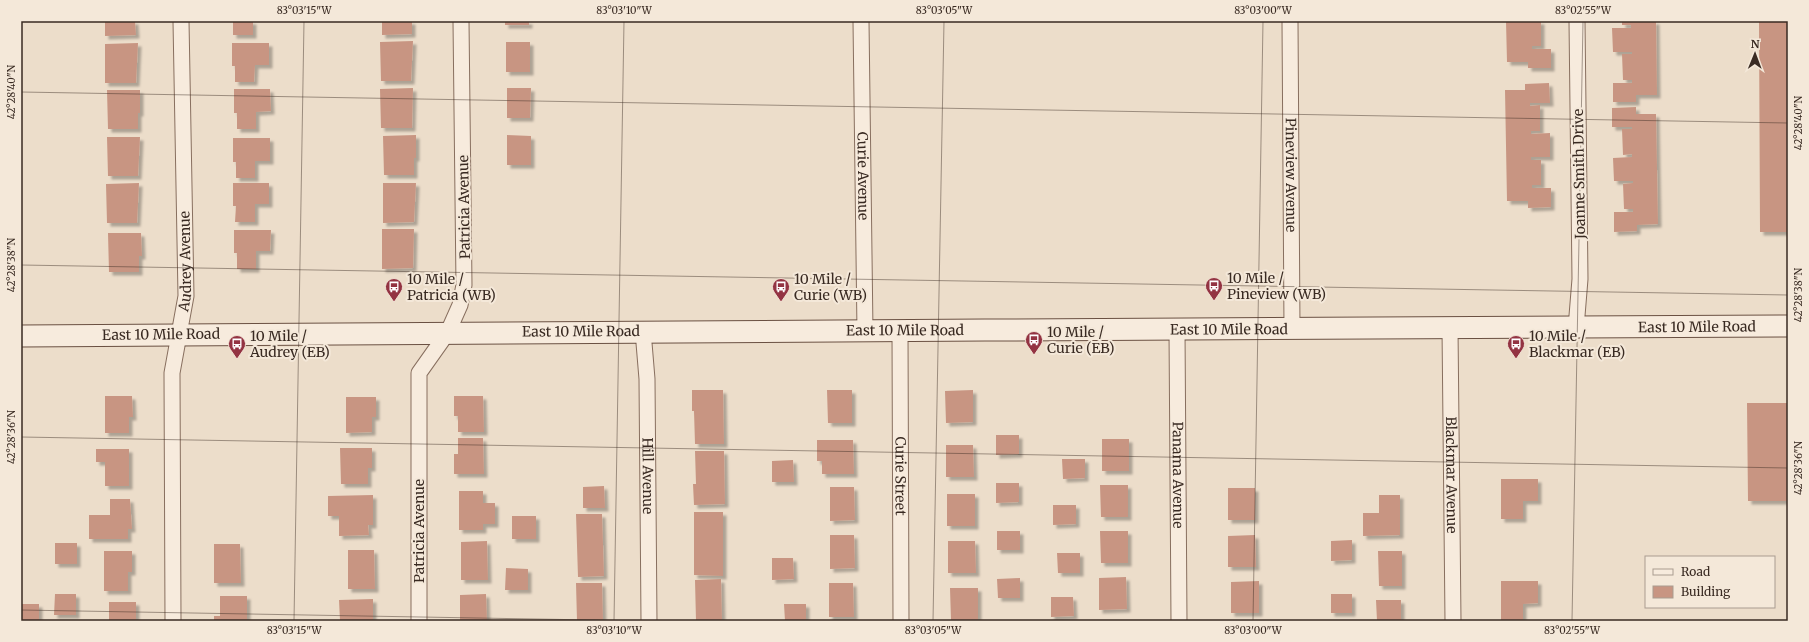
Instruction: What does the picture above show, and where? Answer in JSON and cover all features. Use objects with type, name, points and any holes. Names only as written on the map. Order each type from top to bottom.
[{"type":"main road","name":"East 10 Mile Road","points":[[21,336],[448,332],[865,332],[1788,326]]},
{"type":"street","name":"Audrey Avenue","points":[[173,621],[172,373],[186,296],[181,21]]},
{"type":"street","name":"Patricia Avenue","points":[[419,621],[419,373],[448,332],[460,305],[464,285],[461,21]]},
{"type":"street","name":"Curie Avenue","points":[[861,21],[865,332]]},
{"type":"street","name":"Pineview Avenue","points":[[1290,21],[1292,330]]},
{"type":"street","name":"Joanne Smith Drive","points":[[1576,328],[1580,278],[1577,21]]},
{"type":"street","name":"Blackmar Avenue","points":[[1450,328],[1453,621]]},
{"type":"street","name":"Panama Avenue","points":[[1177,330],[1179,621]]},
{"type":"street","name":"Hill Avenue","points":[[643,331],[647,379],[649,621]]},
{"type":"street","name":"Curie Street","points":[[900,331],[901,621]]},
{"type":"building","points":[[105,21],[135,21],[136,35],[105,36]]},
{"type":"building","points":[[233,21],[253,21],[253,35],[233,35]]},
{"type":"building","points":[[382,21],[412,21],[412,34],[382,35]]},
{"type":"building","points":[[505,21],[529,21],[529,25],[505,25]]},
{"type":"building","points":[[1506,21],[1541,21],[1541,46],[1532,46],[1532,49],[1551,49],[1551,68],[1528,68],[1528,62],[1507,62]]},
{"type":"building","points":[[1622,21],[1656,21],[1657,95],[1636,95],[1636,102],[1613,102],[1613,83],[1632,83],[1632,80],[1623,80],[1622,54],[1632,54],[1632,52],[1613,52],[1612,28],[1631,28],[1631,25],[1622,25]]},
{"type":"building","points":[[1759,21],[1788,21],[1788,232],[1760,232]]},
{"type":"building","points":[[413,41],[411,81],[381,81],[380,42]]},
{"type":"building","points":[[506,42],[530,42],[530,72],[506,72]]},
{"type":"building","points":[[138,43],[136,83],[105,83],[105,44]]},
{"type":"building","points":[[232,43],[269,43],[269,65],[255,65],[254,82],[235,82],[235,66],[232,66]]},
{"type":"building","points":[[1549,83],[1550,103],[1530,103],[1530,106],[1540,105],[1540,131],[1531,131],[1531,134],[1550,133],[1550,157],[1531,157],[1531,160],[1541,160],[1541,185],[1532,185],[1532,188],[1551,188],[1551,207],[1528,208],[1528,201],[1507,201],[1505,90],[1525,90],[1525,84]]},
{"type":"building","points":[[413,88],[412,128],[381,128],[380,89]]},
{"type":"building","points":[[507,88],[531,88],[530,118],[507,118]]},
{"type":"building","points":[[234,89],[270,89],[271,111],[256,112],[256,129],[237,129],[237,113],[234,113]]},
{"type":"building","points":[[107,90],[140,90],[138,129],[108,129]]},
{"type":"building","points":[[1636,107],[1636,114],[1656,114],[1658,224],[1637,225],[1637,231],[1614,232],[1614,212],[1633,212],[1633,209],[1624,209],[1623,184],[1633,183],[1633,181],[1614,181],[1613,158],[1632,157],[1632,154],[1623,155],[1622,129],[1632,129],[1632,127],[1612,127],[1612,108]]},
{"type":"building","points":[[416,135],[414,175],[384,175],[383,136]]},
{"type":"building","points":[[507,135],[531,136],[531,165],[507,165]]},
{"type":"building","points":[[107,137],[140,137],[138,176],[108,176]]},
{"type":"building","points":[[233,138],[270,138],[270,161],[255,161],[255,178],[236,178],[236,162],[233,162]]},
{"type":"building","points":[[139,183],[137,223],[107,223],[106,184]]},
{"type":"building","points":[[233,183],[269,183],[269,204],[255,204],[255,222],[235,222],[236,206],[233,206]]},
{"type":"building","points":[[383,183],[416,183],[414,222],[383,223]]},
{"type":"building","points":[[382,229],[414,229],[413,268],[382,269]]},
{"type":"building","points":[[234,230],[271,230],[270,251],[256,251],[256,269],[237,269],[237,253],[234,253]]},
{"type":"building","points":[[108,233],[141,233],[142,256],[139,256],[139,272],[109,272]]},
{"type":"building","points":[[692,390],[723,390],[724,444],[695,444]]},
{"type":"building","points":[[827,390],[852,390],[852,423],[828,423]]},
{"type":"building","points":[[973,390],[973,422],[946,423],[945,391]]},
{"type":"building","points":[[105,396],[132,396],[133,417],[129,417],[129,433],[105,433]]},
{"type":"building","points":[[454,396],[483,396],[484,432],[458,432],[458,416],[454,416]]},
{"type":"building","points":[[346,397],[376,397],[376,417],[372,417],[372,432],[346,433]]},
{"type":"building","points":[[1747,403],[1788,403],[1788,501],[1748,501]]},
{"type":"building","points":[[996,435],[1019,435],[1019,454],[996,455]]},
{"type":"building","points":[[458,438],[483,438],[484,474],[454,474],[454,454],[458,454]]},
{"type":"building","points":[[1102,439],[1129,439],[1129,471],[1102,471]]},
{"type":"building","points":[[817,440],[853,440],[854,474],[822,474],[822,461],[817,461]]},
{"type":"building","points":[[946,445],[973,445],[974,477],[946,477]]},
{"type":"building","points":[[340,448],[372,448],[372,468],[368,468],[368,484],[341,484]]},
{"type":"building","points":[[96,449],[129,449],[129,486],[105,486],[105,462],[96,462]]},
{"type":"building","points":[[695,451],[724,451],[725,504],[694,505],[693,484],[696,484]]},
{"type":"building","points":[[1062,459],[1085,459],[1085,478],[1063,479]]},
{"type":"building","points":[[793,460],[794,482],[772,482],[772,461]]},
{"type":"building","points":[[1501,479],[1538,479],[1538,501],[1523,501],[1523,519],[1501,519]]},
{"type":"building","points":[[996,483],[1019,483],[1019,502],[996,503]]},
{"type":"building","points":[[1100,485],[1128,485],[1128,517],[1101,517]]},
{"type":"building","points":[[604,486],[605,508],[583,508],[583,487]]},
{"type":"building","points":[[830,487],[854,487],[855,520],[830,521]]},
{"type":"building","points":[[1228,488],[1255,488],[1255,520],[1228,520]]},
{"type":"building","points":[[459,491],[483,491],[483,503],[495,503],[495,524],[483,524],[483,530],[459,530]]},
{"type":"building","points":[[947,494],[975,494],[975,526],[947,526]]},
{"type":"building","points":[[373,495],[373,525],[368,525],[369,535],[339,536],[339,516],[328,516],[328,496]]},
{"type":"building","points":[[1379,495],[1400,495],[1400,535],[1363,536],[1363,513],[1379,513]]},
{"type":"building","points":[[110,499],[130,499],[132,529],[128,529],[128,539],[89,539],[89,515],[110,515]]},
{"type":"building","points":[[1053,505],[1076,505],[1076,524],[1053,525]]},
{"type":"building","points":[[694,512],[723,512],[723,576],[694,575]]},
{"type":"building","points":[[576,514],[602,514],[604,576],[578,577]]},
{"type":"building","points":[[512,516],[536,516],[536,539],[512,539]]},
{"type":"building","points":[[997,531],[1020,531],[1020,550],[997,550]]},
{"type":"building","points":[[1100,531],[1128,531],[1128,563],[1101,563]]},
{"type":"building","points":[[830,535],[854,535],[855,568],[830,569]]},
{"type":"building","points":[[1255,535],[1256,567],[1228,567],[1228,536]]},
{"type":"building","points":[[1352,540],[1352,560],[1331,561],[1331,541]]},
{"type":"building","points":[[487,541],[488,580],[461,580],[461,542]]},
{"type":"building","points":[[948,541],[975,541],[976,573],[948,573]]},
{"type":"building","points":[[55,543],[77,543],[77,564],[55,564]]},
{"type":"building","points":[[214,544],[240,544],[241,583],[214,583]]},
{"type":"building","points":[[348,550],[374,550],[375,589],[348,589]]},
{"type":"building","points":[[104,551],[132,551],[132,572],[128,572],[128,591],[104,591]]},
{"type":"building","points":[[1378,551],[1402,551],[1402,586],[1379,586]]},
{"type":"building","points":[[1057,553],[1080,553],[1080,573],[1058,573]]},
{"type":"building","points":[[772,558],[793,558],[794,579],[772,580]]},
{"type":"building","points":[[506,568],[528,569],[528,590],[505,590]]},
{"type":"building","points":[[1126,577],[1127,609],[1099,610],[1099,578]]},
{"type":"building","points":[[1020,578],[1020,598],[998,598],[997,579]]},
{"type":"building","points":[[721,579],[722,621],[696,621],[695,580]]},
{"type":"building","points":[[1259,581],[1259,613],[1231,613],[1231,582]]},
{"type":"building","points":[[1501,581],[1538,581],[1538,603],[1523,604],[1523,621],[1501,621]]},
{"type":"building","points":[[576,583],[602,583],[603,621],[577,621]]},
{"type":"building","points":[[829,583],[853,583],[854,617],[829,617]]},
{"type":"building","points":[[950,588],[978,588],[978,620],[951,620]]},
{"type":"building","points":[[55,594],[76,594],[76,615],[54,615]]},
{"type":"building","points":[[486,594],[487,621],[460,621],[460,595]]},
{"type":"building","points":[[1331,594],[1352,594],[1352,613],[1331,613]]},
{"type":"building","points":[[220,596],[247,596],[247,621],[214,621],[214,616],[220,616]]},
{"type":"building","points":[[1051,597],[1073,597],[1074,616],[1051,617]]},
{"type":"building","points":[[373,599],[373,621],[340,621],[339,600]]},
{"type":"building","points":[[1376,600],[1401,600],[1401,621],[1377,621]]},
{"type":"building","points":[[109,602],[136,602],[136,621],[109,621]]},
{"type":"building","points":[[21,604],[39,604],[39,621],[21,621]]},
{"type":"building","points":[[784,604],[806,604],[806,621],[785,621]]},
{"type":"place","name":"10 Mile / Pineview (WB)","points":[[1214,301]]},
{"type":"place","name":"10 Mile / Patricia (WB)","points":[[394,302]]},
{"type":"place","name":"10 Mile / Curie (WB)","points":[[781,302]]},
{"type":"place","name":"10 Mile / Curie (EB)","points":[[1034,355]]},
{"type":"place","name":"10 Mile / Audrey (EB)","points":[[237,359]]},
{"type":"place","name":"10 Mile / Blackmar (EB)","points":[[1516,359]]}]
